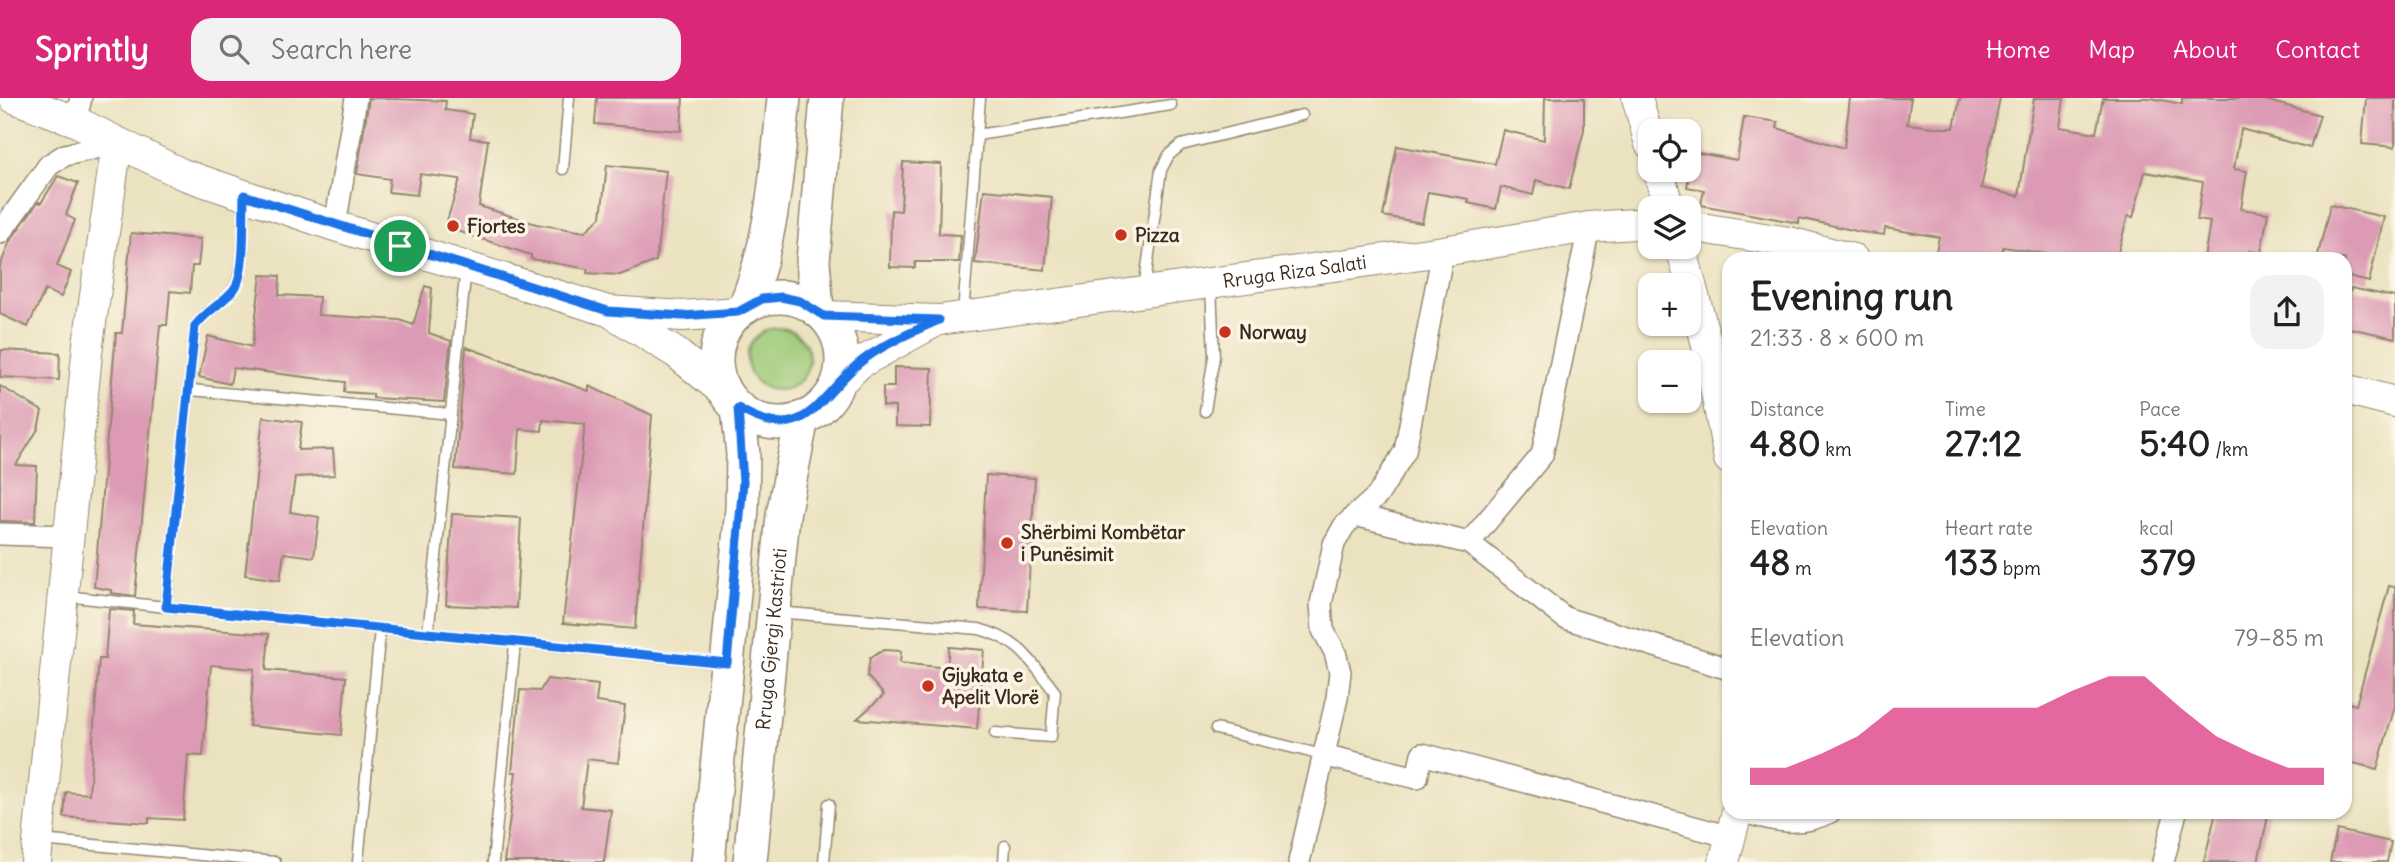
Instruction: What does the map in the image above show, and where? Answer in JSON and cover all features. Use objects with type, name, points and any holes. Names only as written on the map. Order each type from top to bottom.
[{"type":"main road","points":[[708,862],[743,482],[732,401],[719,380],[716,350],[720,336],[741,309],[756,281],[769,232],[784,98]]},
{"type":"main road","points":[[732,401],[769,422],[802,418],[816,411],[836,386],[841,364],[839,342],[820,313],[813,261],[827,98]]},
{"type":"main road","points":[[741,309],[762,299],[781,297],[800,301],[820,313]]},
{"type":"main road","name":"Rruga Gjergj Kastrioti","points":[[750,862],[786,489],[802,418]]},
{"type":"street","points":[[14,98],[78,109],[117,143],[182,174],[335,226],[608,311],[682,316],[741,309]]},
{"type":"street","points":[[335,226],[356,98]]},
{"type":"street","points":[[1637,98],[1643,119]]},
{"type":"street","points":[[0,233],[49,165],[65,155],[117,143]]},
{"type":"street","points":[[37,851],[88,344],[117,143]]},
{"type":"street","name":"Rruga Riza Salati","points":[[950,318],[1443,251],[1589,227],[1638,224]]},
{"type":"street","points":[[1469,543],[1542,455],[1589,227]]},
{"type":"street","points":[[1701,228],[1788,242],[1826,252]]},
{"type":"street","points":[[1299,862],[1340,673],[1335,652],[1323,630],[1321,604],[1334,544],[1344,526],[1378,495],[1405,451],[1443,251]]},
{"type":"street","points":[[1684,259],[1706,341],[1722,423]]},
{"type":"street","points":[[608,311],[676,353],[732,401]]},
{"type":"street","points":[[820,313],[950,318]]},
{"type":"street","points":[[836,386],[860,363],[950,318]]},
{"type":"street","points":[[2352,391],[2395,402]]},
{"type":"street","points":[[1355,515],[1469,543],[1565,618],[1722,667]]},
{"type":"street","points":[[0,534],[69,536]]},
{"type":"street","points":[[1323,755],[1417,778],[1422,754],[1734,831],[1816,819]]},
{"type":"street","points":[[2163,862],[2174,819]]},
{"type":"lane","points":[[564,169],[569,98]]},
{"type":"lane","points":[[950,318],[980,98]]},
{"type":"lane","points":[[977,135],[1171,105]]},
{"type":"lane","points":[[1144,292],[1161,170],[1169,155],[1181,145],[1302,115]]},
{"type":"lane","points":[[166,607],[191,390],[195,326],[203,314],[234,288],[239,274],[244,195]]},
{"type":"lane","points":[[428,634],[466,266]]},
{"type":"lane","points":[[1205,411],[1214,357],[1211,283]]},
{"type":"lane","points":[[191,390],[451,414]]},
{"type":"lane","points":[[63,596],[515,644],[727,663]]},
{"type":"lane","points":[[774,611],[979,629],[1003,636],[1021,649],[1055,692],[1051,737],[995,733]]},
{"type":"lane","points":[[358,862],[380,629]]},
{"type":"lane","points":[[493,862],[515,644]]},
{"type":"lane","points":[[1216,729],[1323,755]]},
{"type":"lane","points":[[824,862],[828,804]]},
{"type":"lane","points":[[1004,862],[1005,846]]},
{"type":"lane","points":[[37,851],[275,862]]},
{"type":"green space","points":[[778,328],[790,330],[800,337],[807,347],[807,371],[800,381],[790,388],[778,390],[766,388],[756,381],[749,371],[747,359],[749,347],[756,337],[766,330]]},
{"type":"building","points":[[369,98],[446,101],[445,110],[473,114],[470,138],[488,140],[479,206],[536,224],[585,232],[601,217],[607,165],[666,171],[656,261],[620,275],[587,273],[588,269],[531,259],[531,255],[445,227],[460,179],[420,174],[417,195],[388,192],[390,179],[357,174]]},
{"type":"building","points":[[597,98],[683,98],[681,131],[595,124]]},
{"type":"building","points":[[1545,98],[1584,98],[1584,130],[1569,189],[1536,180],[1533,195],[1501,187],[1496,209],[1468,203],[1469,199],[1428,192],[1422,223],[1383,216],[1397,146],[1495,164],[1503,130],[1544,140]]},
{"type":"building","points":[[1850,98],[1911,98],[1907,124],[1954,128],[1960,98],[2000,98],[1981,188],[2019,196],[2034,98],[2064,98],[2060,127],[2096,133],[2103,98],[2151,98],[2182,104],[2182,98],[2258,98],[2320,115],[2310,148],[2241,129],[2234,169],[2247,171],[2241,209],[2268,213],[2261,252],[2205,252],[2210,222],[2197,220],[2203,182],[2145,172],[2133,217],[2128,216],[2118,252],[2034,252],[2003,247],[2002,252],[1936,252],[1939,237],[1885,228],[1884,235],[1861,232],[1799,218],[1799,223],[1701,205],[1704,190],[1687,187],[1688,182],[1701,182],[1701,153],[1737,160],[1744,117],[1778,122],[1777,128],[1844,148]]},
{"type":"building","points":[[2366,98],[2395,98],[2395,147],[2362,144]]},
{"type":"building","points":[[903,162],[941,164],[939,234],[961,235],[959,262],[915,262],[915,268],[890,267],[891,210],[901,211]]},
{"type":"building","points":[[58,176],[78,183],[66,215],[75,220],[57,266],[71,272],[61,297],[45,290],[28,327],[0,314],[0,266],[10,241],[38,202],[41,203]]},
{"type":"building","points":[[984,190],[1052,197],[1045,270],[975,263]]},
{"type":"building","points":[[2330,205],[2384,217],[2369,282],[2352,278],[2352,252],[2319,252]]},
{"type":"building","points":[[131,233],[201,239],[198,266],[192,266],[190,293],[170,291],[167,325],[160,325],[135,596],[111,593],[111,590],[94,587],[116,333],[122,333]]},
{"type":"building","points":[[261,275],[280,276],[279,295],[319,297],[318,315],[400,320],[413,325],[425,286],[432,288],[429,333],[451,341],[444,402],[373,398],[373,394],[344,392],[345,382],[233,368],[230,384],[199,377],[208,336],[252,347]]},
{"type":"building","points":[[2352,288],[2395,297],[2395,338],[2352,329]]},
{"type":"building","points":[[466,347],[589,391],[589,386],[652,415],[635,629],[563,623],[585,424],[543,420],[542,431],[520,429],[517,474],[455,469]]},
{"type":"building","points":[[1,350],[60,353],[59,380],[0,377]]},
{"type":"building","points":[[894,367],[932,368],[930,427],[895,426],[895,407],[883,406],[883,387],[894,387]]},
{"type":"building","points":[[0,386],[42,411],[38,429],[16,465],[37,466],[35,522],[0,521]]},
{"type":"building","points":[[263,417],[302,422],[298,450],[333,449],[335,475],[295,477],[290,512],[319,517],[314,557],[284,553],[280,580],[245,575]]},
{"type":"building","name":"Shërbimi Kombëtar i Punësimit","points":[[986,475],[1035,478],[1027,611],[979,609]]},
{"type":"building","points":[[452,514],[521,518],[516,608],[446,605]]},
{"type":"building","points":[[2389,586],[2395,587],[2395,706],[2377,769],[2352,763],[2352,704],[2356,705]]},
{"type":"building","points":[[109,609],[134,611],[133,624],[269,634],[266,670],[346,677],[341,735],[249,726],[254,669],[211,665],[203,756],[188,755],[183,820],[149,818],[149,823],[64,817],[66,792],[89,794],[99,659],[105,659]]},
{"type":"building","name":"Gjykata e Apelit Vlorë","points":[[949,647],[984,650],[977,729],[857,719],[884,695],[867,676],[870,658],[884,650],[901,651],[900,663],[947,668]]},
{"type":"building","points":[[547,679],[598,685],[596,702],[625,706],[618,763],[587,759],[581,807],[611,810],[604,862],[504,862],[516,772],[512,772],[520,690],[540,691]]},
{"type":"building","points":[[2214,819],[2267,819],[2258,862],[2204,862]]},
{"type":"building","points":[[2337,830],[2391,842],[2387,862],[2330,862]]},
{"type":"place","name":"Fjortes","points":[[453,226]]},
{"type":"place","name":"Pizza","points":[[1121,235]]},
{"type":"place","name":"Norway","points":[[1225,332]]},
{"type":"place","name":"Shërbimi Kombëtar i Punësimit","points":[[1007,543]]},
{"type":"place","name":"Gjykata e Apelit Vlorë","points":[[928,686]]},
{"type":"route","points":[[244,195],[400,246],[608,311],[682,316],[738,312],[762,299],[781,297],[800,301],[824,316],[939,320],[860,363],[836,386],[816,411],[802,418],[769,422],[738,408],[743,454],[742,509],[727,663],[515,644],[166,607],[191,390],[195,326],[203,314],[234,288],[239,274],[244,195]]}]
